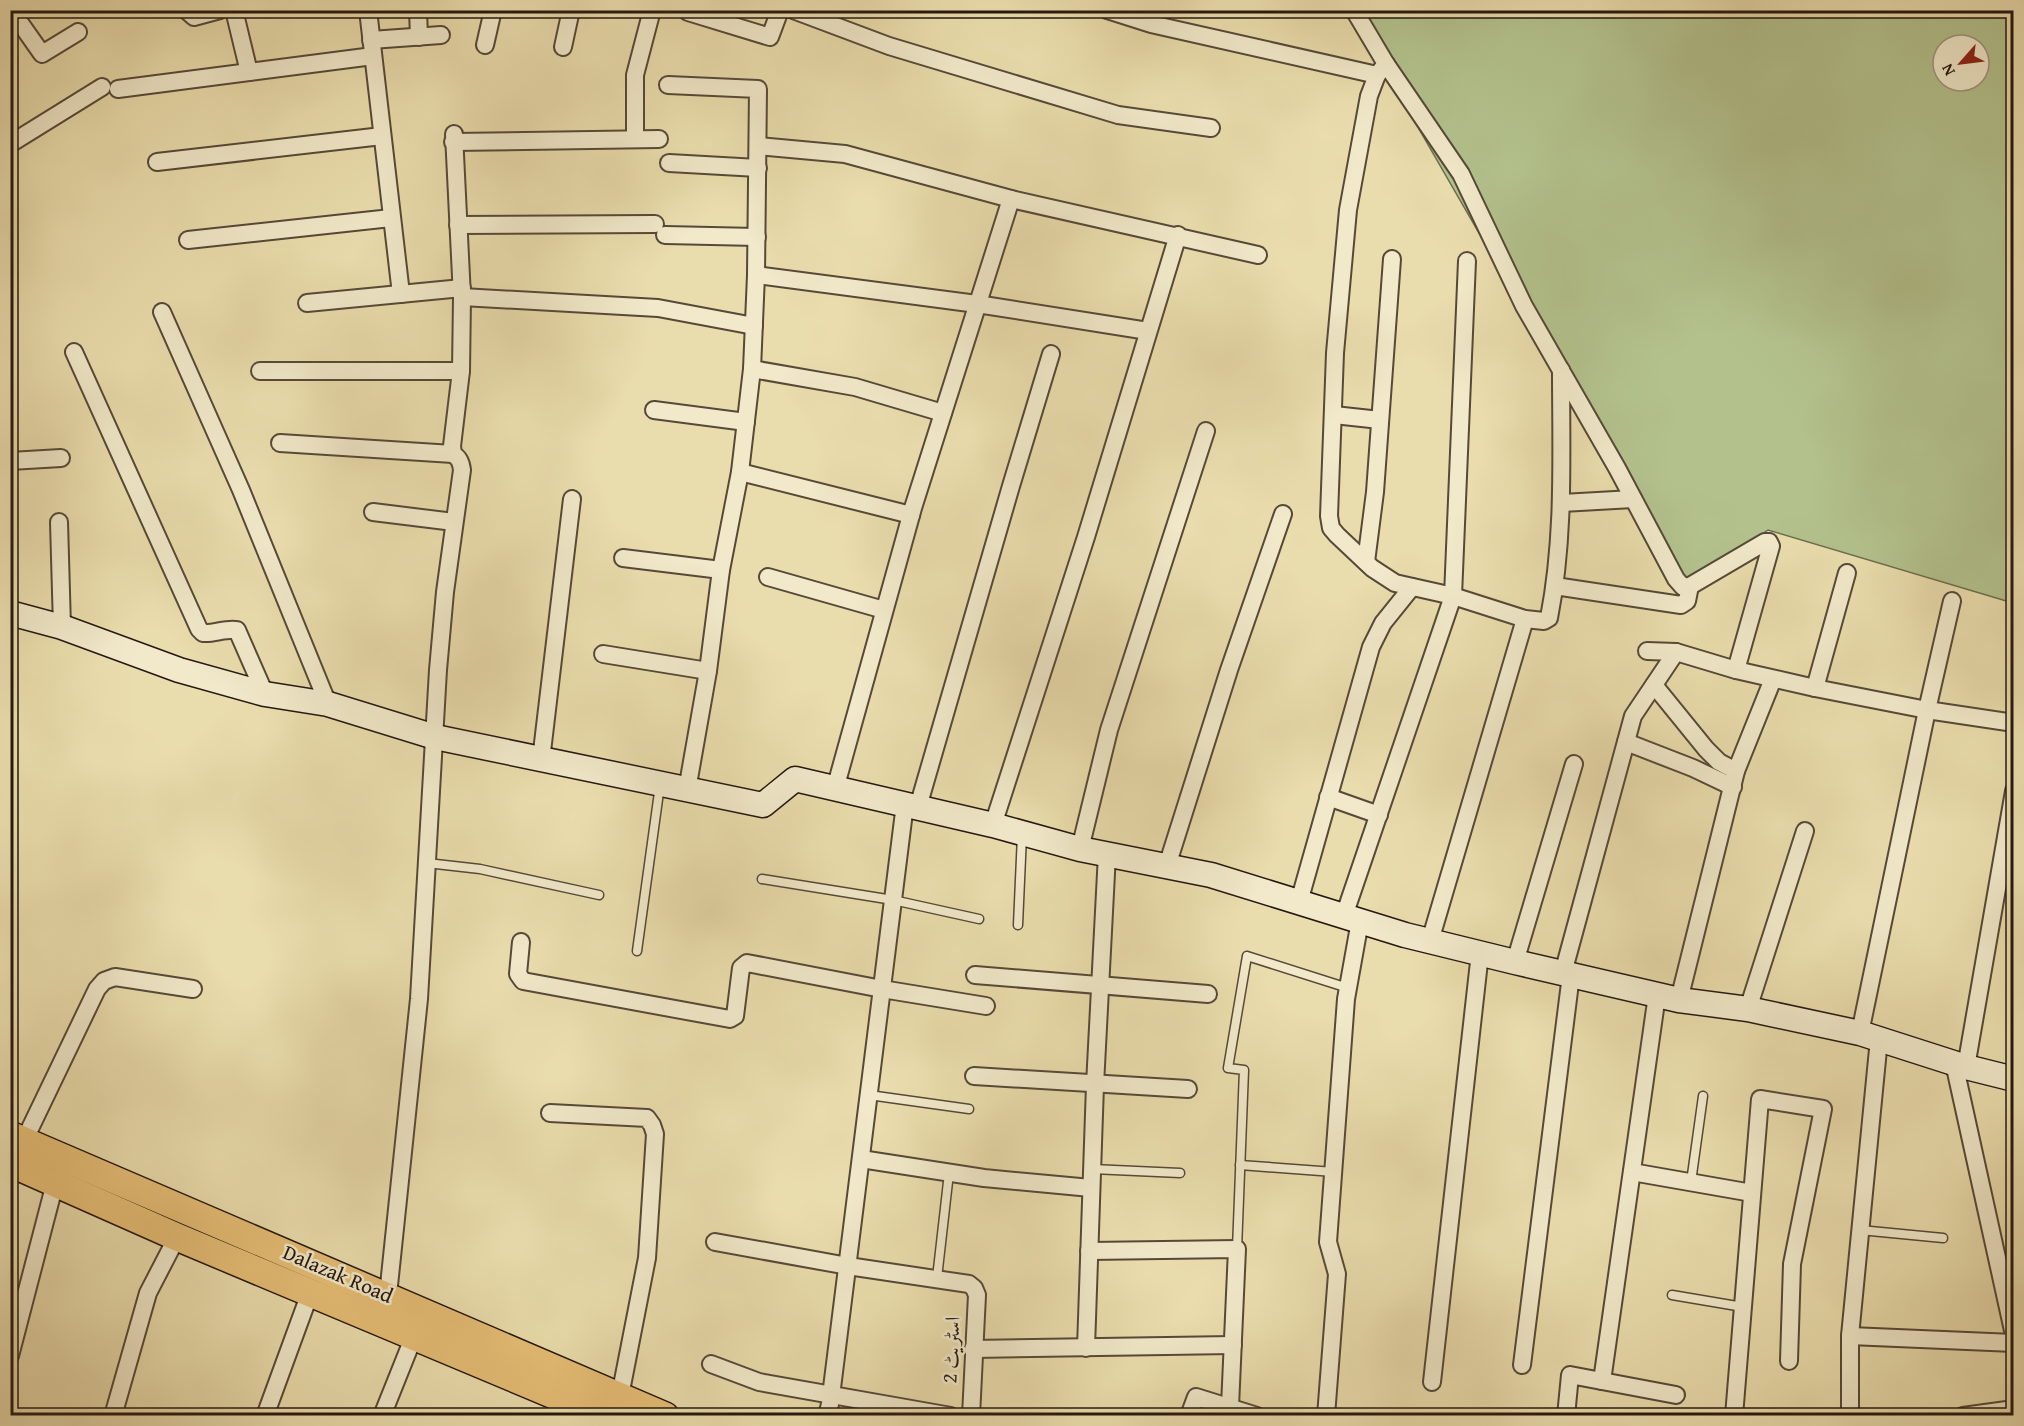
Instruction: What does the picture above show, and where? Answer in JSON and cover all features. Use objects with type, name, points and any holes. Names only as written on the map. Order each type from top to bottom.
[{"type":"main road","name":"Dalazak Road","points":[[15,1146],[388,1295],[612,1406],[665,1416]]},
{"type":"main road","name":"Dalazak Road","points":[[15,1146],[55,1183],[177,1237],[414,1336],[577,1410],[612,1406]]},
{"type":"street","points":[[11,10],[42,54],[78,32]]},
{"type":"street","points":[[186,10],[194,17],[220,10]]},
{"type":"street","points":[[234,10],[249,72]]},
{"type":"street","points":[[368,10],[401,294]]},
{"type":"street","points":[[418,10],[419,37]]},
{"type":"street","points":[[485,45],[493,10]]},
{"type":"street","points":[[563,47],[571,10]]},
{"type":"street","points":[[635,139],[635,75],[652,10]]},
{"type":"street","points":[[688,12],[770,37],[780,10]]},
{"type":"street","points":[[793,10],[889,46],[1118,115],[1211,128]]},
{"type":"street","points":[[1107,10],[1151,24],[1381,70]]},
{"type":"street","points":[[1354,10],[1381,70],[1461,174],[1524,306],[1676,579],[1683,587],[1690,586],[1765,542],[1769,542],[1771,546],[1736,670]]},
{"type":"street","points":[[10,144],[110,88],[249,72],[419,37],[441,35]]},
{"type":"street","points":[[1381,70],[1369,96],[1348,210],[1335,353],[1329,516],[1331,528],[1366,562],[1395,582],[1453,596],[1525,619],[1544,621],[1549,618],[1555,586],[1562,503],[1561,370]]},
{"type":"street","points":[[668,85],[758,89],[757,237],[752,369],[740,472],[721,570],[708,671],[687,790]]},
{"type":"street","points":[[157,162],[382,136]]},
{"type":"street","points":[[453,454],[461,372],[462,293],[454,138],[659,139]]},
{"type":"street","points":[[758,146],[845,154],[1011,199],[1258,255]]},
{"type":"street","points":[[669,163],[758,168]]},
{"type":"street","points":[[835,789],[911,515],[1011,199]]},
{"type":"street","points":[[188,240],[391,218]]},
{"type":"street","points":[[458,225],[660,229],[757,237]]},
{"type":"street","points":[[993,825],[1086,537],[1178,236]]},
{"type":"street","points":[[1366,562],[1375,492],[1392,258]]},
{"type":"street","points":[[1326,1416],[1337,1274],[1328,1242],[1352,919],[1378,815],[1453,596],[1467,261]]},
{"type":"street","points":[[756,274],[977,304],[1148,331]]},
{"type":"street","points":[[307,303],[401,294],[462,293],[658,308],[754,326]]},
{"type":"street","points":[[162,312],[242,490],[328,704]]},
{"type":"street","points":[[74,352],[199,629],[202,633],[237,630],[265,694]]},
{"type":"street","points":[[827,1416],[893,900],[911,806],[1052,354]]},
{"type":"street","points":[[752,369],[855,387],[943,413]]},
{"type":"street","points":[[260,371],[461,372]]},
{"type":"street","points":[[654,410],[746,422]]},
{"type":"street","points":[[1334,415],[1380,420]]},
{"type":"street","points":[[1080,849],[1109,730],[1206,430]]},
{"type":"street","points":[[280,443],[453,454],[459,458],[462,470],[444,603],[419,999],[388,1295]]},
{"type":"street","points":[[10,461],[62,458]]},
{"type":"street","points":[[740,472],[911,515]]},
{"type":"street","points":[[541,760],[572,499]]},
{"type":"street","points":[[1562,503],[1633,499]]},
{"type":"street","points":[[373,512],[454,522]]},
{"type":"street","points":[[1167,866],[1229,670],[1283,514]]},
{"type":"street","points":[[59,522],[62,627]]},
{"type":"street","points":[[623,558],[721,570]]},
{"type":"street","points":[[1815,688],[1847,573]]},
{"type":"street","points":[[768,577],[884,610]]},
{"type":"street","points":[[1555,586],[1681,605],[1687,601],[1690,586]]},
{"type":"street","points":[[1299,902],[1371,647],[1383,623],[1412,587]]},
{"type":"street","points":[[1850,1416],[1850,1336],[1860,1230],[1870,1036],[1927,710],[1952,601]]},
{"type":"street","points":[[10,613],[62,627],[179,670],[265,694],[328,704],[435,737],[764,805],[795,779],[993,825],[1080,849],[1211,875],[1352,919],[1515,962],[1668,998],[1748,1009],[1870,1036],[1960,1065],[2013,1079]]},
{"type":"street","points":[[1430,941],[1525,619]]},
{"type":"street","points":[[1647,651],[1676,652],[1736,670],[1815,688],[1927,710],[2013,723]]},
{"type":"street","points":[[1522,1365],[1567,974],[1633,716],[1676,652]]},
{"type":"street","points":[[603,654],[708,671]]},
{"type":"street","points":[[1602,1381],[1632,1172],[1668,998],[1735,779],[1773,678]]},
{"type":"street","points":[[1654,685],[1706,749],[1735,779]]},
{"type":"street","points":[[1626,742],[1693,768],[1735,779]]},
{"type":"street","points":[[1515,962],[1574,764]]},
{"type":"street","points":[[2013,791],[1960,1065],[2013,1335]]},
{"type":"street","points":[[1328,797],[1378,815]]},
{"type":"street","points":[[1748,1009],[1805,831]]},
{"type":"street","points":[[1086,1348],[1095,1084],[1107,854]]},
{"type":"street","points":[[521,942],[518,974],[519,979],[523,981],[730,1019],[735,1016],[741,969],[747,963],[986,1006]]},
{"type":"street","points":[[1432,1382],[1480,953]]},
{"type":"street","points":[[975,975],[1208,994]]},
{"type":"street","points":[[15,1146],[97,989],[104,981],[115,977],[193,989]]},
{"type":"street","points":[[974,1076],[1188,1089]]},
{"type":"street","points":[[1734,1416],[1760,1099],[1822,1109],[1792,1263],[1789,1361]]},
{"type":"street","points":[[550,1113],[647,1118],[655,1134],[647,1258],[612,1406]]},
{"type":"street","points":[[861,1159],[984,1178],[1091,1188]]},
{"type":"street","points":[[1632,1172],[1752,1192]]},
{"type":"street","points":[[10,1356],[55,1183]]},
{"type":"street","points":[[113,1416],[148,1293],[177,1237]]},
{"type":"street","points":[[715,1242],[848,1266],[937,1278]]},
{"type":"street","points":[[1089,1251],[1237,1250],[1230,1407]]},
{"type":"street","name":"اسٹریٹ 2","points":[[937,1278],[969,1284],[977,1295],[971,1416]]},
{"type":"street","points":[[265,1416],[310,1293]]},
{"type":"street","points":[[381,1416],[414,1336]]},
{"type":"street","points":[[1850,1336],[2013,1343]]},
{"type":"street","points":[[974,1349],[1233,1345]]},
{"type":"street","points":[[711,1364],[759,1382],[951,1416]]},
{"type":"street","points":[[1566,1416],[1570,1375],[1676,1395]]},
{"type":"street","points":[[1189,1416],[1196,1397],[1257,1416]]},
{"type":"street","points":[[1963,1416],[2013,1409]]},
{"type":"lane","points":[[637,951],[660,784]]},
{"type":"lane","points":[[1018,925],[1022,833]]},
{"type":"lane","points":[[427,863],[480,869],[599,895]]},
{"type":"lane","points":[[762,879],[893,900],[979,919]]},
{"type":"lane","points":[[1237,1250],[1244,1070],[1228,1068],[1247,957],[1348,988]]},
{"type":"lane","points":[[869,1095],[969,1109]]},
{"type":"lane","points":[[1691,1182],[1703,1096]]},
{"type":"lane","points":[[1240,1165],[1334,1172]]},
{"type":"lane","points":[[1092,1169],[1180,1173]]},
{"type":"lane","points":[[937,1278],[949,1173]]},
{"type":"lane","points":[[1860,1230],[1943,1238]]},
{"type":"lane","points":[[1672,1294],[1743,1306]]},
{"type":"green space","points":[[1351,11],[2013,11],[2013,603],[1768,530],[1683,587]]}]
